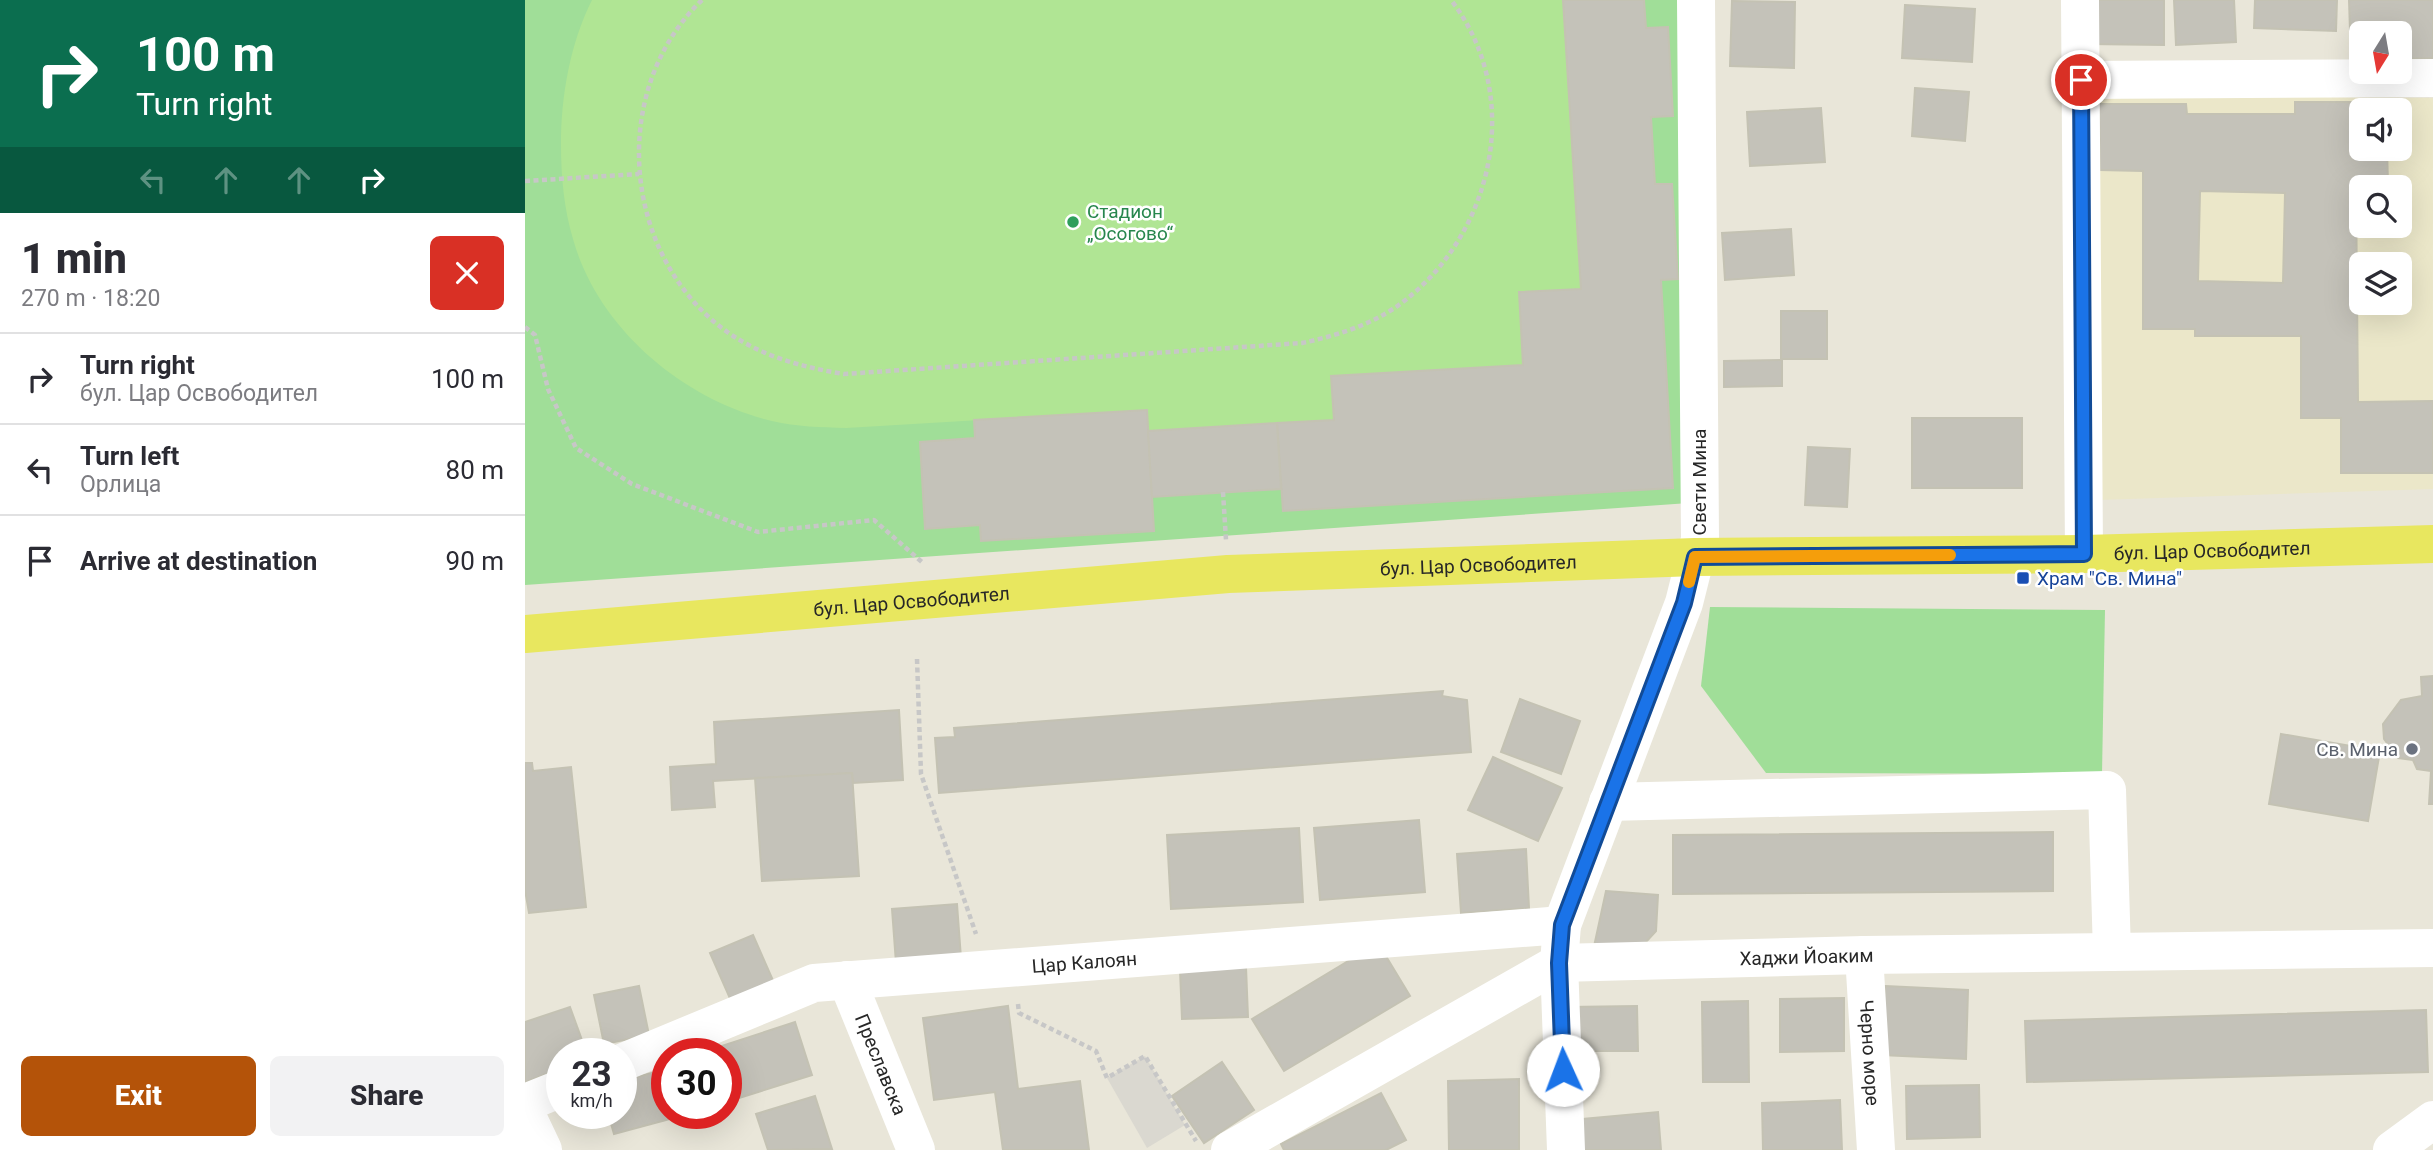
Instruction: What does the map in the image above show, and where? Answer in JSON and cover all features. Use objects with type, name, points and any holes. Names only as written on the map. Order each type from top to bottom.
[{"type":"main road","name":"бул. Цар Освободител","points":[[525,634],[1228,574],[1697,548],[2084,554],[2433,544]]},
{"type":"street","name":"Свети Мина","points":[[1566,1150],[1559,963],[1562,925],[1684,603],[1697,548],[1696,0]]},
{"type":"street","points":[[2080,0],[2084,554]]},
{"type":"street","points":[[2081,80],[2433,78]]},
{"type":"street","points":[[1608,802],[2107,790],[2112,952]]},
{"type":"street","name":"Цар Калоян","points":[[637,1056],[814,984],[1562,925]]},
{"type":"street","name":"Хаджи Йоаким","points":[[1249,1144],[1559,963],[1864,955],[2433,948]]},
{"type":"street","name":"Черно море","points":[[1864,955],[1877,1150]]},
{"type":"street","name":"Преславска","points":[[846,980],[916,1150]]},
{"type":"street","points":[[525,1103],[546,1094]]},
{"type":"street","points":[[525,1112],[543,1150]]},
{"type":"street","points":[[2392,1150],[2433,1120]]},
{"type":"path","points":[[702,0],[673,35],[657,64],[646,95],[639,128],[639,173],[642,196],[652,230],[667,263],[687,293],[712,319],[741,341],[773,357],[807,368],[844,374],[1313,340],[1334,336],[1366,324],[1395,308],[1421,286],[1451,253],[1463,235],[1478,204],[1489,161],[1492,139],[1491,106],[1485,71],[1473,37],[1451,0]]},
{"type":"path","points":[[525,181],[639,173]]},
{"type":"path","points":[[525,327],[535,335],[548,389],[576,448],[632,484],[758,532],[874,520],[919,557],[948,597]]},
{"type":"path","points":[[1223,492],[1228,574]]},
{"type":"path","points":[[917,659],[921,775],[977,938],[1011,968],[1019,1013],[1096,1051],[1107,1078],[1145,1056],[1185,1125],[1203,1150]]},
{"type":"shaded area","points":[[2093,95],[2433,98],[2433,489],[2098,500]]},
{"type":"shaded area","points":[[1145,1056],[1185,1125],[1147,1148],[1107,1078]]},
{"type":"green space","name":"Стадион „Осогово“","points":[[525,0],[1685,0],[1689,503],[525,585]]},
{"type":"green space","name":"Стадион „Осогово“","points":[[592,0],[1563,0],[1581,289],[1519,293],[1523,365],[1332,376],[1334,420],[1148,431],[1146,410],[846,428],[800,426],[772,421],[739,411],[707,396],[677,378],[649,356],[624,331],[602,302],[585,272],[573,239],[565,204],[561,127],[568,71],[578,34]]},
{"type":"green space","points":[[1710,607],[2105,610],[2102,774],[1766,773],[1701,686]]},
{"type":"building","points":[[1563,0],[1644,0],[1646,28],[1668,27],[1673,116],[1651,117],[1655,184],[1672,184],[1678,279],[1661,280],[1673,488],[1283,511],[1277,423],[1334,420],[1331,376],[1523,365],[1519,292],[1581,289]]},
{"type":"building","points":[[2088,0],[2164,0],[2164,45],[2088,44]]},
{"type":"building","points":[[2174,0],[2234,0],[2236,42],[2176,45]]},
{"type":"building","points":[[2255,0],[2337,0],[2336,31],[2254,28]]},
{"type":"building","points":[[2349,0],[2433,0],[2433,58],[2412,59],[2412,21],[2350,21]]},
{"type":"building","points":[[1732,1],[1795,2],[1794,68],[1730,66]]},
{"type":"building","points":[[1905,5],[1975,9],[1972,62],[1902,58]]},
{"type":"building","points":[[1915,88],[1969,92],[1965,141],[1912,136]]},
{"type":"building","points":[[2295,102],[2349,102],[2349,161],[2387,161],[2388,175],[2349,175],[2349,238],[2357,238],[2357,252],[2349,252],[2349,315],[2357,315],[2358,402],[2433,401],[2433,473],[2341,473],[2341,418],[2301,418],[2301,336],[2195,336],[2195,329],[2143,329],[2143,171],[2100,170],[2099,104],[2186,104],[2187,114],[2295,114]],"holes":[[[2200,191],[2285,193],[2283,283],[2198,281]]]},
{"type":"building","points":[[1821,108],[1825,162],[1750,166],[1747,112]]},
{"type":"building","points":[[1791,229],[1794,275],[1725,280],[1722,233]]},
{"type":"building","points":[[1781,311],[1827,311],[1827,359],[1781,359]]},
{"type":"building","points":[[1782,360],[1782,386],[1724,387],[1724,361]]},
{"type":"building","points":[[1147,410],[1154,531],[981,541],[980,525],[925,529],[920,442],[975,438],[974,420]]},
{"type":"building","points":[[1912,418],[2022,418],[2022,488],[1912,488]]},
{"type":"building","points":[[1277,423],[1281,489],[1152,497],[1148,431]]},
{"type":"building","points":[[1808,447],[1850,449],[1847,507],[1805,505]]},
{"type":"building","name":"Св. Мина","points":[[2433,676],[2433,804],[2429,804],[2431,771],[2417,769],[2413,760],[2398,758],[2384,739],[2383,724],[2401,700],[2422,696],[2421,677]]},
{"type":"building","points":[[1443,691],[1442,696],[1467,700],[1471,752],[939,793],[935,738],[955,737],[954,728]]},
{"type":"building","points":[[1520,699],[1580,721],[1561,774],[1501,752]]},
{"type":"building","points":[[899,710],[903,780],[853,783],[852,773],[713,781],[715,807],[672,810],[670,767],[716,764],[714,722]]},
{"type":"building","points":[[2281,734],[2380,751],[2368,821],[2269,804]]},
{"type":"building","points":[[1493,757],[1562,788],[1538,841],[1468,810]]},
{"type":"building","points":[[525,763],[532,763],[533,771],[571,767],[586,907],[529,913],[525,890]]},
{"type":"building","points":[[852,773],[859,876],[762,881],[755,778]]},
{"type":"building","points":[[1419,820],[1425,892],[1320,900],[1314,828]]},
{"type":"building","points":[[1299,828],[1303,902],[1171,909],[1167,835]]},
{"type":"building","points":[[2053,832],[2053,891],[1673,894],[1673,835]]},
{"type":"building","points":[[1526,849],[1529,908],[1461,913],[1457,854]]},
{"type":"building","points":[[1606,891],[1658,895],[1656,931],[1634,955],[1593,951]]},
{"type":"building","points":[[957,904],[961,958],[896,963],[892,909]]},
{"type":"building","points":[[753,935],[775,985],[732,1003],[710,953]]},
{"type":"building","points":[[1378,943],[1410,996],[1284,1071],[1252,1019]]},
{"type":"building","points":[[1246,967],[1248,1017],[1182,1019],[1180,970]]},
{"type":"building","points":[[639,986],[649,1035],[603,1038],[594,995]]},
{"type":"building","points":[[1885,986],[1968,990],[1966,1059],[1882,1055]]},
{"type":"building","points":[[1844,998],[1844,1051],[1780,1052],[1780,999]]},
{"type":"building","points":[[1748,1001],[1749,1082],[1703,1082],[1702,1002]]},
{"type":"building","points":[[1008,1006],[1018,1089],[1080,1081],[1089,1150],[1003,1150],[995,1092],[934,1100],[923,1018]]},
{"type":"building","points":[[1637,1006],[1638,1051],[1568,1051],[1568,1007]]},
{"type":"building","points":[[570,1007],[581,1038],[546,1038],[546,1074],[525,1082],[525,1022]]},
{"type":"building","points":[[2426,1010],[2428,1072],[2027,1082],[2025,1021]]},
{"type":"building","points":[[795,1022],[812,1075],[742,1097],[742,1039]]},
{"type":"building","points":[[1222,1062],[1254,1110],[1204,1143],[1172,1096]]},
{"type":"building","points":[[651,1073],[651,1124],[637,1128],[637,1077]]},
{"type":"building","points":[[1519,1079],[1519,1150],[1449,1150],[1448,1081]]},
{"type":"building","points":[[1979,1085],[1980,1137],[1907,1139],[1906,1086]]},
{"type":"building","points":[[1381,1093],[1406,1140],[1386,1150],[1284,1150],[1281,1144]]},
{"type":"building","points":[[815,1096],[832,1149],[768,1150],[756,1114]]},
{"type":"building","points":[[1840,1100],[1842,1150],[1763,1150],[1762,1103]]},
{"type":"building","points":[[1658,1112],[1661,1150],[1575,1150],[1572,1120]]},
{"type":"building","points":[[613,1129],[633,1129],[614,1134]]},
{"type":"slow traffic","points":[[1689,582],[1695,557],[1950,555]]},
{"type":"place","name":"Стадион „Осогово“","points":[[1073,222]]},
{"type":"place","name":"Храм \"Св. Мина\"","points":[[2023,578]]},
{"type":"place","name":"Св. Мина","points":[[2412,749]]},
{"type":"route","points":[[1563,1070],[1559,963],[1562,925],[1684,603],[1695,557],[2084,554],[2081,80]]}]
